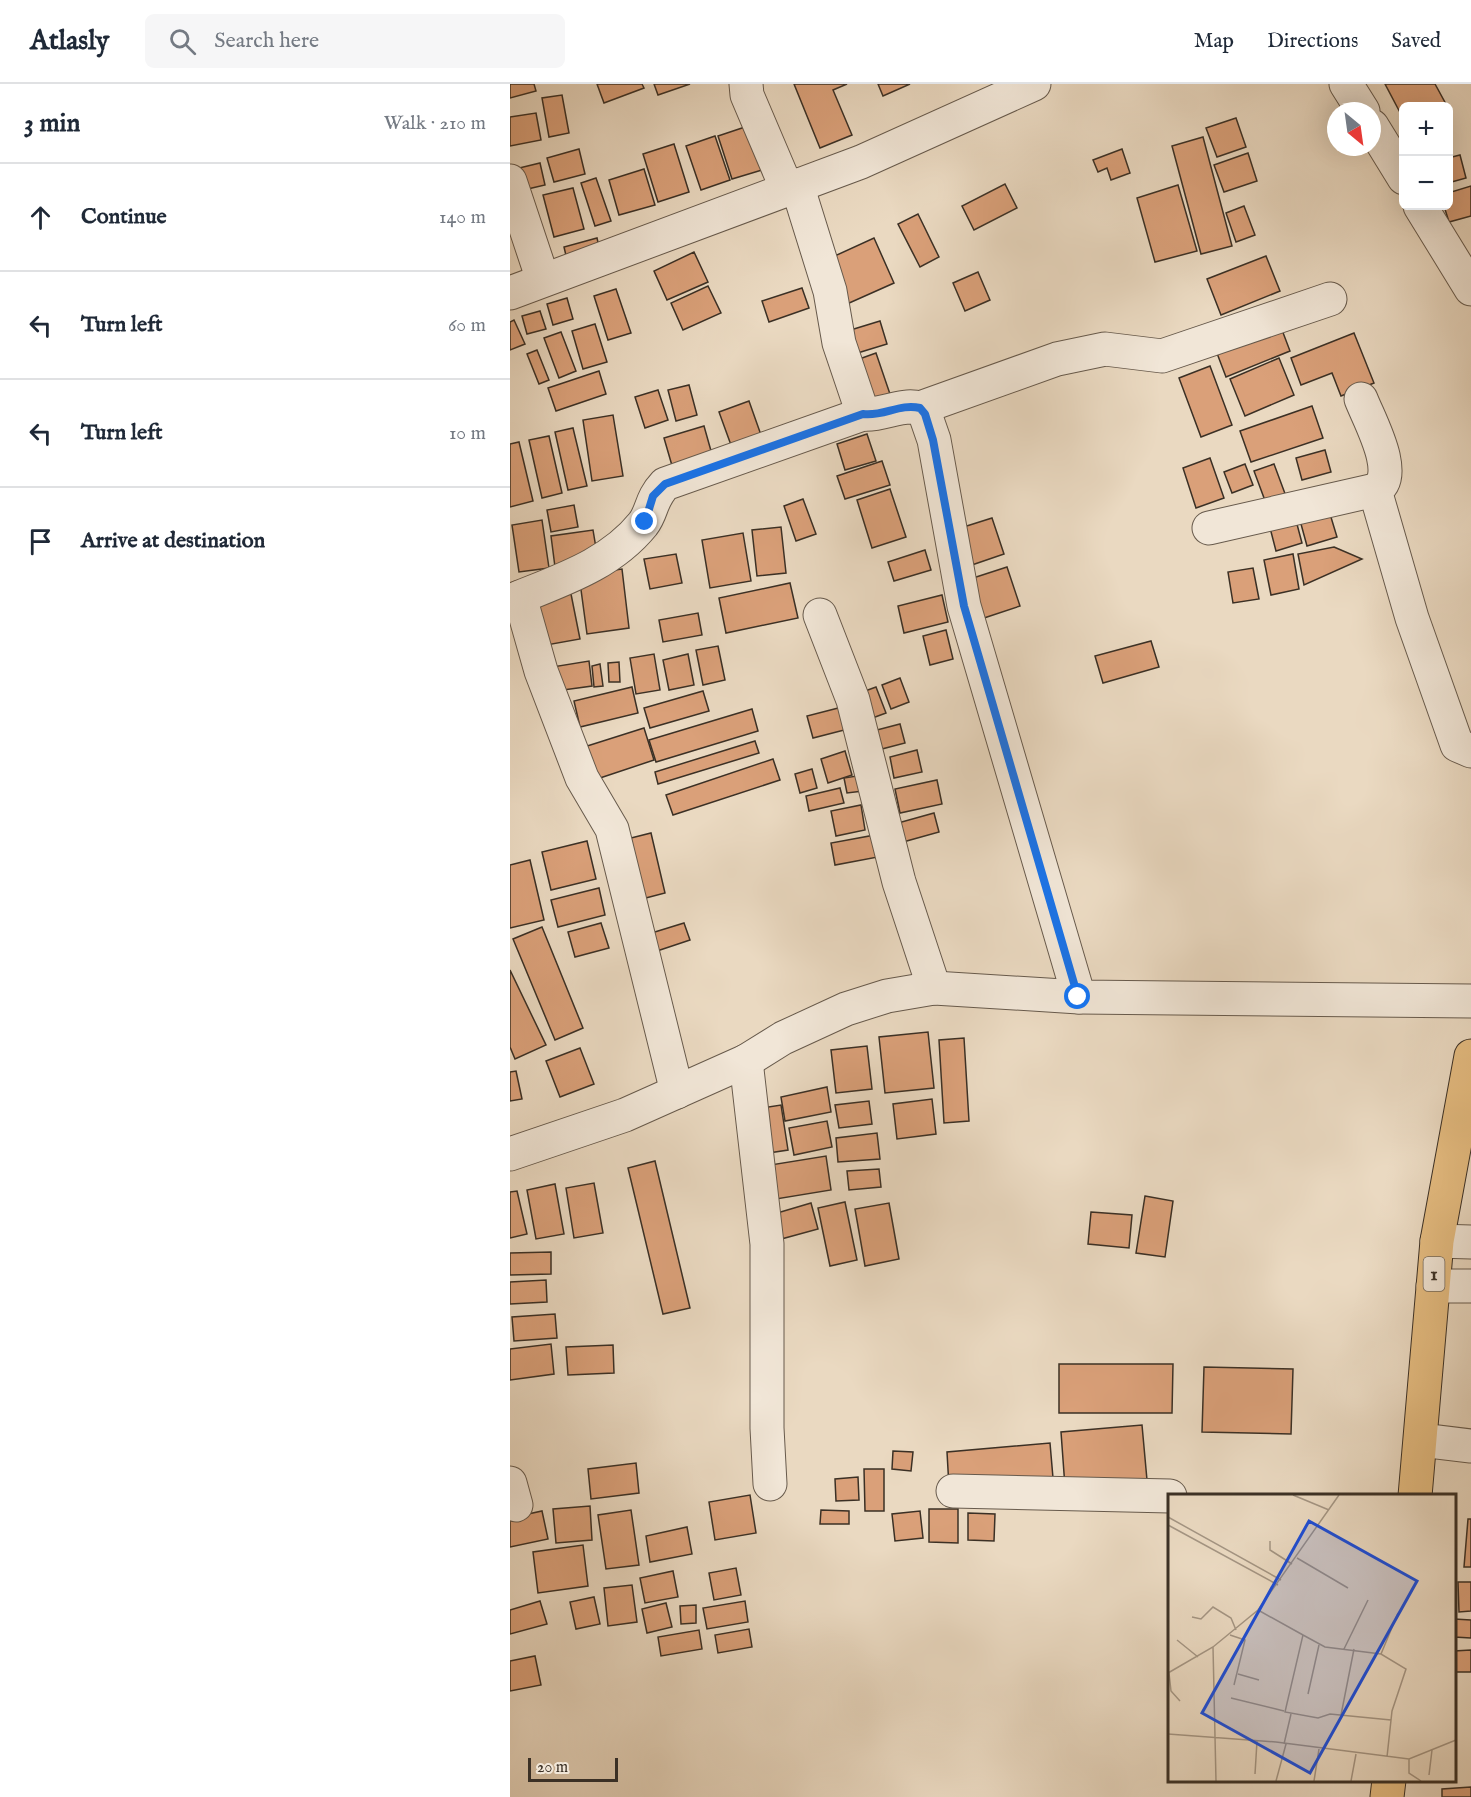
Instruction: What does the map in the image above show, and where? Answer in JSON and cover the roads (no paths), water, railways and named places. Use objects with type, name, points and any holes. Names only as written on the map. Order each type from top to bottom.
[{"type":"highway","name":"1","points":[[1415,1494],[1437,1241],[1471,1056]]},
{"type":"highway","points":[[1388,1797],[1389,1782]]},
{"type":"street","points":[[746,84],[747,94],[792,187],[830,291],[839,343],[863,414]]},
{"type":"street","points":[[510,293],[861,162],[986,94],[1034,84]]},
{"type":"street","points":[[1346,84],[1357,102]]},
{"type":"street","points":[[1381,141],[1399,170]]},
{"type":"street","points":[[510,181],[543,280]]},
{"type":"street","points":[[1422,210],[1471,289]]},
{"type":"street","points":[[677,1092],[612,829],[592,797],[574,758],[515,599],[598,564],[627,542],[645,522],[653,496],[665,484],[863,414],[877,414],[906,406],[920,408],[1057,359],[1106,349],[1162,356],[1330,299]]},
{"type":"street","points":[[1209,528],[1381,487],[1385,478],[1386,461],[1361,399]]},
{"type":"street","points":[[920,408],[925,414],[933,440],[964,606],[1078,997]]},
{"type":"street","points":[[1375,490],[1412,618],[1457,746],[1471,751]]},
{"type":"street","points":[[820,615],[853,700],[899,882],[934,988]]},
{"type":"street","points":[[510,1154],[625,1115],[746,1061],[783,1038],[846,1009],[887,996],[934,988],[1078,997],[1471,1001]]},
{"type":"street","points":[[746,1061],[767,1244],[767,1428],[770,1484]]},
{"type":"street","points":[[1437,1241],[1471,1242]]},
{"type":"street","points":[[1433,1286],[1471,1286]]},
{"type":"street","points":[[1421,1440],[1471,1446]]},
{"type":"street","points":[[953,1491],[1168,1496]]}]
